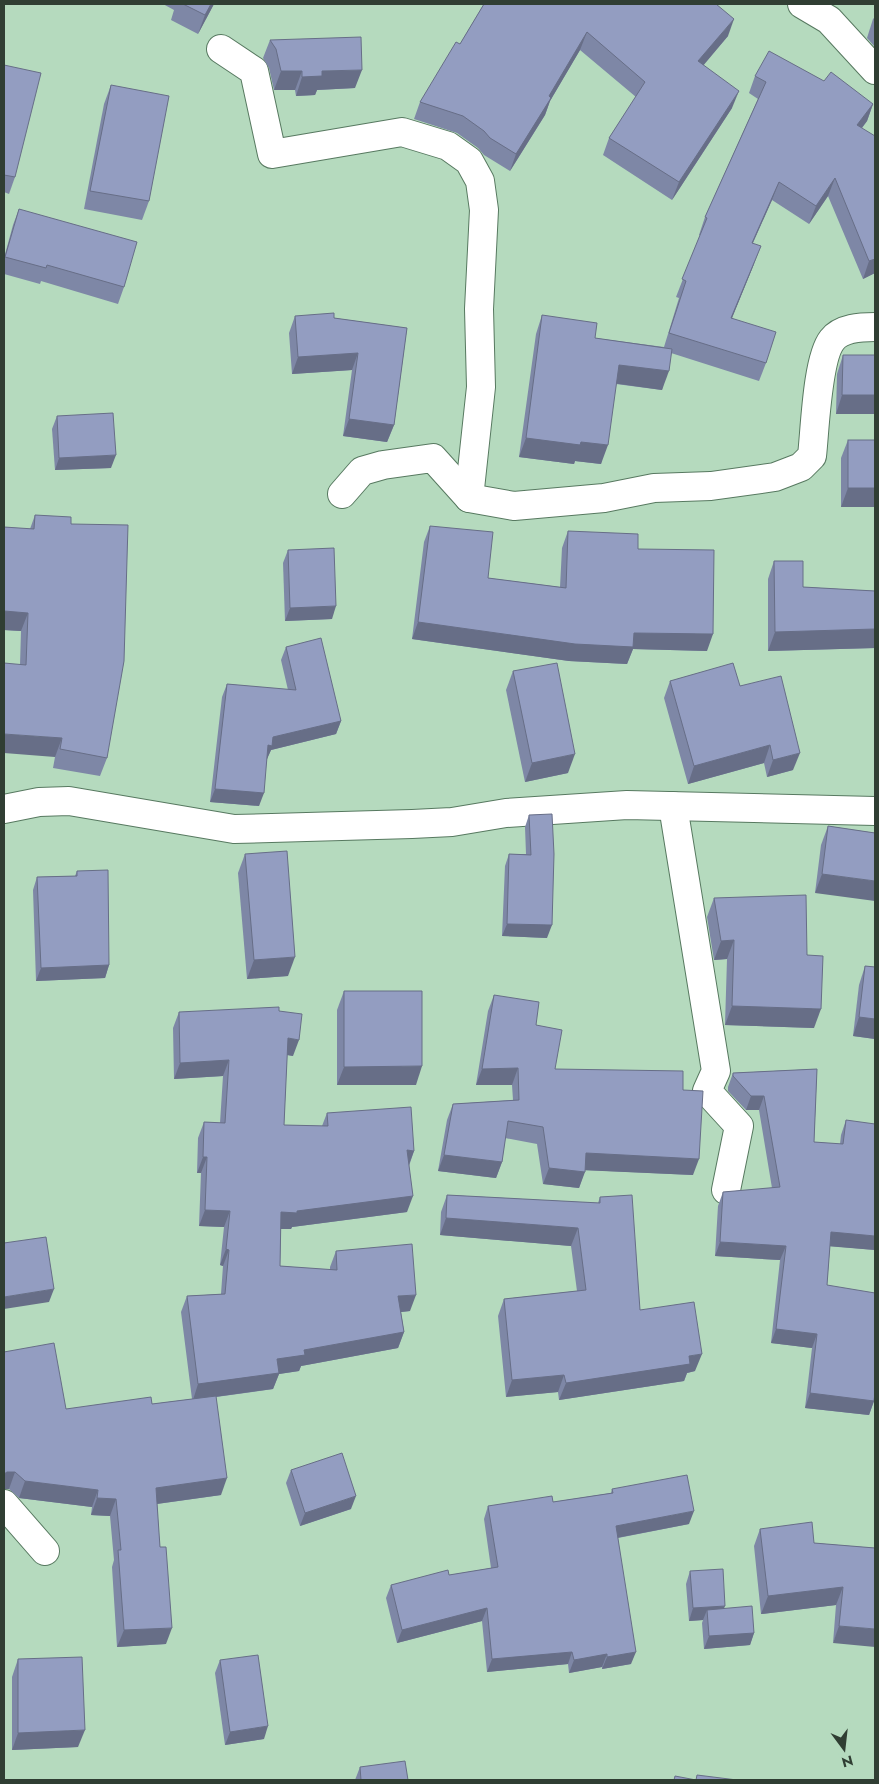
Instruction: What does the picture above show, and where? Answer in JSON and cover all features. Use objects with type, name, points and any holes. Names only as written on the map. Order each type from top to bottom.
[{"type":"street","points":[[802,4],[829,20],[875,70]]},
{"type":"street","points":[[221,49],[254,71],[272,154],[402,132],[448,146],[469,161],[480,181],[484,210],[479,309],[481,387],[469,498]]},
{"type":"street","points":[[342,494],[362,472],[382,465],[433,458],[469,498],[514,506],[595,498],[654,488],[711,486],[776,477],[801,467],[812,456],[823,359],[832,340],[854,328],[875,326]]},
{"type":"street","points":[[4,809],[39,802],[69,801],[234,829],[452,822],[506,813],[627,805],[875,811]]},
{"type":"street","points":[[673,806],[716,1071],[707,1091],[739,1126],[726,1190]]},
{"type":"street","points":[[4,1504],[45,1551]]},
{"type":"building","points":[[183,4],[211,4],[205,15]]},
{"type":"building","points":[[484,4],[716,4],[734,19],[698,61],[739,91],[679,182],[609,138],[645,82],[587,32],[549,96],[551,98],[516,154],[490,138],[484,131],[463,116],[420,102],[456,42],[460,44]]},
{"type":"building","points":[[361,37],[362,70],[322,71],[322,76],[302,77],[302,71],[281,71],[276,49],[270,40]]},
{"type":"building","points":[[769,51],[824,81],[831,72],[873,104],[857,125],[875,136],[875,259],[869,261],[835,178],[816,206],[779,182],[752,243],[761,246],[731,318],[776,332],[766,363],[669,333],[686,281],[682,279],[707,218],[705,217],[766,82],[755,76]]},
{"type":"building","points":[[4,65],[41,73],[15,177],[4,175]]},
{"type":"building","points":[[111,85],[169,96],[149,201],[90,191]]},
{"type":"building","points":[[19,209],[137,242],[124,287],[47,265],[46,268],[5,257]]},
{"type":"building","points":[[334,313],[334,318],[407,328],[394,425],[349,419],[358,353],[298,357],[295,316]]},
{"type":"building","points":[[542,315],[597,323],[595,338],[672,349],[669,371],[619,365],[608,445],[581,442],[580,445],[526,438]]},
{"type":"building","points":[[843,355],[875,355],[875,395],[842,395]]},
{"type":"building","points":[[113,413],[116,455],[59,458],[57,416]]},
{"type":"building","points":[[848,440],[875,440],[875,488],[848,488]]},
{"type":"building","points":[[35,515],[71,517],[71,524],[128,525],[124,661],[107,758],[60,749],[62,738],[4,734],[4,663],[26,665],[28,613],[4,611],[4,527],[34,529]]},
{"type":"building","points":[[430,526],[493,532],[488,578],[566,588],[568,531],[638,534],[638,549],[714,550],[713,634],[634,633],[633,647],[575,644],[418,622]]},
{"type":"building","points":[[334,548],[336,606],[290,608],[288,550]]},
{"type":"building","points":[[774,561],[803,561],[803,587],[875,591],[875,629],[775,632]]},
{"type":"building","points":[[321,638],[341,721],[273,737],[272,746],[268,745],[264,793],[215,789],[227,684],[296,690],[286,647]]},
{"type":"building","points":[[557,663],[575,754],[532,763],[513,671]]},
{"type":"building","points":[[733,663],[740,686],[781,676],[800,753],[773,760],[770,745],[694,766],[670,681]]},
{"type":"building","points":[[552,814],[554,854],[552,925],[507,924],[509,854],[531,855],[529,815]]},
{"type":"building","points":[[828,826],[875,833],[875,881],[822,874]]},
{"type":"building","points":[[287,851],[295,957],[254,960],[245,854]]},
{"type":"building","points":[[108,870],[109,965],[41,968],[37,877],[77,876],[77,871]]},
{"type":"building","points":[[806,895],[807,955],[823,956],[821,1009],[732,1006],[734,940],[721,941],[714,898]]},
{"type":"building","points":[[865,966],[875,967],[875,1019],[859,1017]]},
{"type":"building","points":[[344,991],[422,991],[422,1066],[344,1067]]},
{"type":"building","points":[[494,995],[539,1002],[536,1025],[562,1030],[555,1069],[683,1071],[683,1090],[703,1091],[699,1159],[586,1153],[585,1172],[549,1168],[543,1127],[508,1121],[502,1162],[444,1155],[453,1104],[519,1100],[518,1068],[482,1069]]},
{"type":"building","points":[[279,1007],[279,1011],[302,1014],[299,1040],[288,1038],[284,1125],[328,1126],[327,1113],[411,1107],[414,1151],[407,1150],[413,1196],[297,1211],[297,1213],[281,1212],[280,1266],[337,1270],[336,1251],[412,1244],[416,1295],[398,1296],[404,1332],[304,1350],[305,1355],[277,1359],[279,1373],[198,1384],[187,1296],[225,1294],[229,1250],[226,1249],[230,1211],[205,1210],[207,1157],[203,1157],[204,1122],[225,1123],[229,1060],[180,1063],[179,1012]]},
{"type":"building","points":[[817,1069],[814,1142],[843,1144],[846,1120],[875,1124],[875,1236],[831,1232],[827,1285],[875,1293],[874,1401],[810,1393],[817,1334],[776,1329],[786,1246],[720,1242],[723,1192],[780,1187],[764,1096],[751,1096],[733,1076],[733,1073]]},
{"type":"building","points":[[447,1195],[600,1203],[600,1197],[632,1195],[640,1310],[694,1302],[702,1354],[689,1356],[690,1364],[566,1383],[564,1375],[512,1380],[504,1299],[586,1290],[578,1228],[446,1218]]},
{"type":"building","points":[[46,1237],[54,1289],[4,1297],[4,1243]]},
{"type":"building","points":[[54,1343],[66,1409],[151,1397],[152,1404],[216,1396],[227,1478],[156,1488],[160,1547],[166,1547],[172,1628],[124,1630],[118,1550],[121,1550],[116,1499],[97,1498],[98,1490],[25,1481],[15,1472],[4,1474],[4,1352]]},
{"type":"building","points":[[342,1453],[356,1496],[305,1513],[291,1470]]},
{"type":"building","points":[[687,1475],[694,1511],[616,1526],[636,1652],[607,1657],[607,1654],[574,1660],[572,1652],[492,1659],[487,1608],[402,1630],[391,1585],[448,1570],[449,1575],[498,1567],[488,1506],[552,1496],[553,1502],[613,1493],[612,1489]]},
{"type":"building","points":[[812,1522],[814,1543],[875,1548],[875,1629],[839,1626],[843,1587],[768,1596],[760,1529]]},
{"type":"building","points":[[723,1569],[725,1606],[693,1608],[690,1571]]},
{"type":"building","points":[[752,1606],[754,1633],[709,1636],[707,1610]]},
{"type":"building","points":[[258,1655],[268,1726],[230,1732],[220,1660]]},
{"type":"building","points":[[82,1657],[85,1730],[18,1733],[18,1659]]},
{"type":"building","points":[[405,1761],[408,1780],[361,1780],[360,1767]]},
{"type":"building","points":[[697,1775],[737,1780],[696,1780]]},
{"type":"building","points":[[675,1776],[696,1780],[674,1780]]}]
